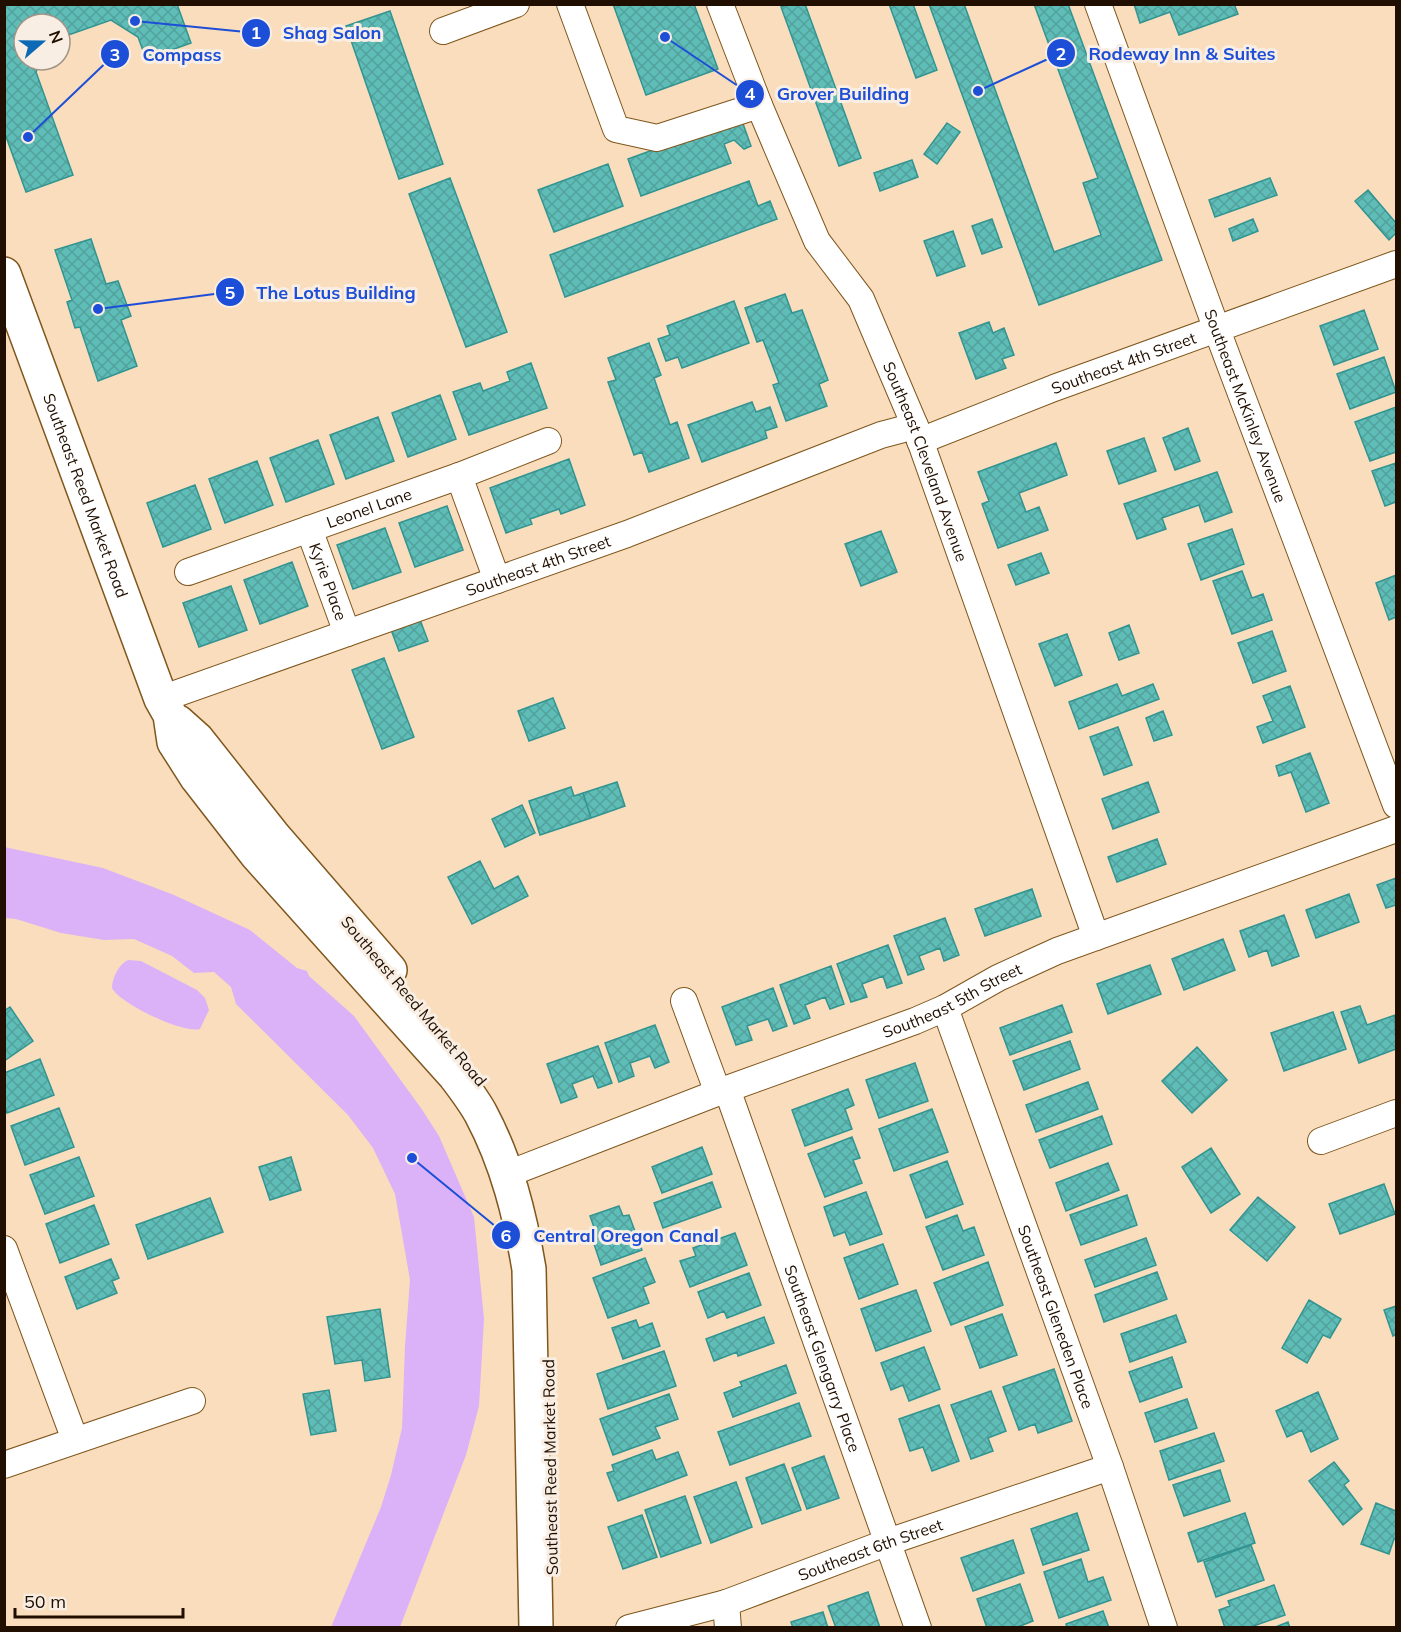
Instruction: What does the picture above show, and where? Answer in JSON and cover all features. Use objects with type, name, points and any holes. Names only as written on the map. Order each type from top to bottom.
[{"type":"main road","name":"Southeast Reed Market Road","points":[[4,274],[165,707],[174,742],[197,778],[256,854],[455,1076],[517,1170],[538,1214],[548,1266],[548,1430],[555,1628]]},
{"type":"main road","name":"Southeast Reed Market Road","points":[[517,1170],[529,1269],[536,1628]]},
{"type":"street","points":[[443,32],[516,4]]},
{"type":"street","points":[[570,4],[616,129],[657,138],[759,105]]},
{"type":"street","name":"Southeast Cleveland Avenue","points":[[720,4],[759,105],[817,241],[861,299],[917,433],[1096,937]]},
{"type":"street","name":"Southeast McKinley Avenue","points":[[1098,4],[1217,330],[1396,805]]},
{"type":"street","name":"Southeast 4th Street","points":[[165,707],[347,633],[627,534],[881,435],[917,433],[1054,388],[1396,264]]},
{"type":"street","name":"Leonel Lane","points":[[188,572],[459,476],[548,441]]},
{"type":"street","points":[[459,476],[497,580]]},
{"type":"street","name":"Kyrie Place","points":[[309,529],[347,633]]},
{"type":"street","name":"Southeast 5th Street","points":[[517,1170],[915,1021],[945,1008],[998,978],[1057,951],[1396,829]]},
{"type":"street","name":"Southeast Glengarry Place","points":[[684,1001],[723,1091],[918,1628]]},
{"type":"street","name":"Southeast Gleneden Place","points":[[945,1008],[1110,1467],[1164,1628]]},
{"type":"street","points":[[1321,1141],[1396,1113]]},
{"type":"street","points":[[4,1249],[75,1440]]},
{"type":"street","points":[[4,1465],[192,1401]]},
{"type":"street","name":"Southeast 6th Street","points":[[629,1628],[727,1615],[888,1542],[1110,1467]]},
{"type":"shaded area","points":[[4,847],[103,868],[174,895],[250,930],[297,968],[307,971],[309,976],[354,1016],[439,1136],[474,1217],[484,1319],[479,1406],[466,1455],[400,1627],[331,1627],[381,1507],[402,1428],[410,1280],[395,1194],[373,1148],[348,1115],[236,1004],[231,987],[214,972],[194,973],[172,956],[134,939],[104,940],[61,933],[16,919],[5,918]]},
{"type":"shaded area","points":[[128,960],[141,961],[197,990],[205,998],[209,1010],[200,1029],[181,1027],[167,1022],[139,1009],[117,995],[112,988],[113,980],[119,968]]},
{"type":"building","points":[[4,4],[177,4],[191,43],[146,59],[138,37],[111,20],[72,34],[72,12],[12,12],[12,72],[36,72],[73,175],[26,192],[4,131]]},
{"type":"building","points":[[613,4],[694,4],[718,69],[646,95]]},
{"type":"building","points":[[788,4],[805,4],[861,158],[839,166],[781,7]]},
{"type":"building","points":[[889,4],[913,4],[937,70],[916,78]]},
{"type":"building","points":[[929,4],[964,4],[1054,252],[1101,235],[1083,183],[1098,178],[1034,4],[1068,4],[1162,260],[1039,305]]},
{"type":"building","points":[[1134,4],[1234,4],[1238,14],[1179,35],[1170,12],[1140,23]]},
{"type":"building","points":[[390,11],[443,164],[399,179],[346,26]]},
{"type":"building","points":[[741,118],[751,146],[744,149],[734,140],[724,144],[731,163],[641,196],[628,159]]},
{"type":"building","points":[[947,123],[960,132],[937,164],[924,154]]},
{"type":"building","points":[[912,160],[918,177],[880,191],[874,173]]},
{"type":"building","points":[[608,164],[623,206],[554,232],[538,190]]},
{"type":"building","points":[[450,178],[507,332],[466,347],[409,194]]},
{"type":"building","points":[[1270,178],[1277,195],[1215,217],[1209,200]]},
{"type":"building","points":[[749,181],[758,206],[770,201],[777,219],[565,297],[550,255]]},
{"type":"building","points":[[1368,190],[1396,223],[1396,233],[1389,240],[1355,201]]},
{"type":"building","points":[[992,219],[1002,247],[982,254],[972,226]]},
{"type":"building","points":[[1253,219],[1258,231],[1233,241],[1229,229]]},
{"type":"building","points":[[953,231],[965,266],[937,276],[924,241]]},
{"type":"building","points":[[91,239],[106,284],[118,281],[131,316],[121,320],[137,366],[98,381],[80,327],[75,328],[67,302],[72,300],[55,250]]},
{"type":"building","points":[[785,294],[792,313],[802,310],[828,380],[819,384],[827,406],[786,421],[773,385],[779,383],[763,340],[757,342],[745,308]]},
{"type":"building","points":[[734,301],[749,343],[682,368],[678,357],[666,361],[658,339],[670,335],[667,326]]},
{"type":"building","points":[[1364,310],[1378,349],[1334,365],[1320,326]]},
{"type":"building","points":[[989,322],[993,333],[1004,328],[1014,355],[1002,359],[1006,368],[976,379],[959,333]]},
{"type":"building","points":[[649,343],[661,375],[654,378],[670,425],[677,422],[689,458],[649,472],[642,452],[634,455],[608,382],[616,380],[608,358]]},
{"type":"building","points":[[1384,357],[1396,392],[1350,409],[1337,374]]},
{"type":"building","points":[[531,363],[547,408],[469,435],[453,392],[480,383],[483,391],[510,381],[507,372]]},
{"type":"building","points":[[440,395],[456,439],[408,457],[392,413]]},
{"type":"building","points":[[752,402],[756,412],[770,407],[777,427],[765,431],[767,438],[702,462],[688,425]]},
{"type":"building","points":[[1396,407],[1396,452],[1370,461],[1355,422]]},
{"type":"building","points":[[378,417],[394,461],[346,479],[330,435]]},
{"type":"building","points":[[1188,428],[1200,461],[1175,470],[1163,438]]},
{"type":"building","points":[[1144,438],[1156,471],[1119,484],[1107,451]]},
{"type":"building","points":[[318,440],[334,484],[286,502],[270,458]]},
{"type":"building","points":[[1056,443],[1067,475],[1019,493],[1026,512],[1039,507],[1048,530],[998,548],[982,504],[989,501],[978,472]]},
{"type":"building","points":[[569,459],[585,505],[561,514],[559,509],[530,519],[532,524],[506,533],[490,488]]},
{"type":"building","points":[[257,461],[273,505],[225,523],[209,479]]},
{"type":"building","points":[[1396,463],[1396,502],[1385,506],[1372,471]]},
{"type":"building","points":[[1217,472],[1232,512],[1205,522],[1199,505],[1162,518],[1166,529],[1137,539],[1124,504]]},
{"type":"building","points":[[195,485],[211,529],[163,547],[147,503]]},
{"type":"building","points":[[447,506],[463,550],[415,567],[399,523]]},
{"type":"building","points":[[385,528],[401,572],[353,589],[337,545]]},
{"type":"building","points":[[1232,529],[1244,564],[1201,580],[1188,544]]},
{"type":"building","points":[[881,531],[897,572],[861,586],[845,544]]},
{"type":"building","points":[[1041,553],[1049,573],[1016,585],[1008,565]]},
{"type":"building","points":[[292,562],[308,606],[260,624],[244,580]]},
{"type":"building","points":[[1242,571],[1252,598],[1263,594],[1272,620],[1232,634],[1213,581]]},
{"type":"building","points":[[1396,575],[1396,617],[1389,620],[1376,583]]},
{"type":"building","points":[[231,586],[247,630],[199,647],[183,603]]},
{"type":"building","points":[[419,617],[428,641],[399,651],[390,627]]},
{"type":"building","points":[[1129,625],[1139,653],[1119,660],[1109,633]]},
{"type":"building","points":[[1272,631],[1286,671],[1253,683],[1238,643]]},
{"type":"building","points":[[1067,634],[1082,675],[1055,686],[1039,644]]},
{"type":"building","points":[[384,658],[414,737],[382,749],[352,670]]},
{"type":"building","points":[[1117,684],[1122,696],[1153,684],[1159,699],[1079,729],[1069,702]]},
{"type":"building","points":[[1290,686],[1305,727],[1263,743],[1257,727],[1273,721],[1263,696]]},
{"type":"building","points":[[553,698],[565,728],[529,741],[518,711]]},
{"type":"building","points":[[1163,711],[1172,735],[1154,741],[1146,718]]},
{"type":"building","points":[[1118,727],[1132,765],[1104,775],[1090,737]]},
{"type":"building","points":[[1310,753],[1329,803],[1306,812],[1291,772],[1279,776],[1276,766]]},
{"type":"building","points":[[617,782],[625,806],[591,818],[583,793]]},
{"type":"building","points":[[1148,782],[1159,812],[1113,829],[1102,799]]},
{"type":"building","points":[[571,787],[574,796],[583,793],[591,818],[540,835],[529,801]]},
{"type":"building","points":[[522,805],[535,833],[505,847],[492,819]]},
{"type":"building","points":[[1157,839],[1166,864],[1117,882],[1108,857]]},
{"type":"building","points":[[480,861],[494,889],[518,876],[528,896],[472,924],[448,877]]},
{"type":"building","points":[[1396,878],[1396,905],[1386,908],[1377,885]]},
{"type":"building","points":[[1032,889],[1041,916],[985,936],[975,909]]},
{"type":"building","points":[[1349,894],[1359,922],[1316,938],[1306,910]]},
{"type":"building","points":[[1284,915],[1299,956],[1272,966],[1267,950],[1249,957],[1240,931]]},
{"type":"building","points":[[945,918],[959,955],[944,961],[940,948],[919,956],[924,969],[908,975],[894,936]]},
{"type":"building","points":[[1223,939],[1235,970],[1184,990],[1172,959]]},
{"type":"building","points":[[888,945],[902,983],[887,988],[883,976],[862,984],[867,997],[851,1002],[837,964]]},
{"type":"building","points":[[1150,965],[1161,994],[1108,1014],[1097,984]]},
{"type":"building","points":[[831,966],[844,1004],[830,1009],[825,997],[805,1005],[810,1018],[794,1024],[780,985]]},
{"type":"building","points":[[773,988],[787,1026],[773,1031],[768,1019],[747,1026],[752,1040],[736,1045],[722,1007]]},
{"type":"building","points":[[1062,1005],[1072,1032],[1010,1055],[1000,1028]]},
{"type":"building","points":[[1360,1006],[1367,1025],[1395,1015],[1396,1049],[1359,1063],[1341,1012]]},
{"type":"building","points":[[10,1007],[33,1041],[4,1061],[4,1011]]},
{"type":"building","points":[[1333,1012],[1346,1049],[1284,1071],[1271,1033]]},
{"type":"building","points":[[655,1025],[669,1062],[655,1068],[650,1056],[630,1063],[634,1076],[619,1082],[605,1043]]},
{"type":"building","points":[[1070,1041],[1080,1069],[1024,1090],[1013,1061]]},
{"type":"building","points":[[598,1046],[612,1083],[598,1088],[593,1076],[572,1084],[577,1097],[561,1103],[547,1064]]},
{"type":"building","points":[[1197,1047],[1227,1080],[1192,1113],[1162,1081]]},
{"type":"building","points":[[40,1059],[54,1095],[7,1113],[4,1106],[4,1073]]},
{"type":"building","points":[[915,1063],[928,1101],[879,1118],[866,1080]]},
{"type":"building","points":[[1088,1082],[1098,1109],[1036,1132],[1026,1105]]},
{"type":"building","points":[[848,1089],[854,1105],[845,1109],[852,1129],[805,1146],[792,1110]]},
{"type":"building","points":[[59,1108],[74,1147],[25,1165],[11,1126]]},
{"type":"building","points":[[932,1109],[948,1152],[894,1171],[879,1129]]},
{"type":"building","points":[[1102,1116],[1112,1144],[1050,1168],[1039,1140]]},
{"type":"building","points":[[852,1137],[860,1158],[853,1160],[862,1183],[825,1197],[808,1154]]},
{"type":"building","points":[[702,1147],[712,1174],[662,1193],[652,1167]]},
{"type":"building","points":[[1211,1148],[1240,1194],[1211,1213],[1182,1167]]},
{"type":"building","points":[[79,1157],[94,1196],[45,1214],[30,1175]]},
{"type":"building","points":[[291,1157],[301,1190],[270,1200],[259,1167]]},
{"type":"building","points":[[947,1161],[963,1204],[926,1218],[910,1175]]},
{"type":"building","points":[[1108,1163],[1119,1190],[1066,1211],[1056,1183]]},
{"type":"building","points":[[712,1182],[721,1207],[663,1228],[654,1203]]},
{"type":"building","points":[[1384,1184],[1395,1214],[1340,1234],[1329,1204]]},
{"type":"building","points":[[866,1192],[882,1234],[850,1245],[845,1232],[834,1236],[824,1207]]},
{"type":"building","points":[[1127,1195],[1137,1225],[1081,1245],[1070,1215]]},
{"type":"building","points":[[1258,1197],[1295,1227],[1267,1261],[1230,1230]]},
{"type":"building","points":[[210,1198],[223,1232],[148,1259],[136,1225]]},
{"type":"building","points":[[94,1205],[109,1244],[60,1263],[46,1224]]},
{"type":"building","points":[[619,1206],[623,1216],[629,1215],[642,1250],[601,1265],[590,1232],[595,1230],[590,1216]]},
{"type":"building","points":[[957,1215],[963,1231],[974,1227],[984,1255],[943,1270],[926,1227]]},
{"type":"building","points":[[735,1233],[747,1265],[690,1287],[680,1261],[696,1256],[693,1248]]},
{"type":"building","points":[[1146,1238],[1156,1265],[1095,1287],[1085,1260]]},
{"type":"building","points":[[883,1244],[898,1284],[859,1299],[844,1258]]},
{"type":"building","points":[[645,1258],[655,1282],[643,1287],[649,1303],[608,1318],[593,1278]]},
{"type":"building","points":[[111,1259],[119,1278],[112,1281],[117,1293],[77,1309],[65,1277]]},
{"type":"building","points":[[988,1262],[1003,1305],[951,1325],[934,1283]]},
{"type":"building","points":[[1157,1272],[1167,1299],[1104,1322],[1095,1295]]},
{"type":"building","points":[[749,1273],[761,1305],[727,1318],[724,1311],[708,1318],[698,1292]]},
{"type":"building","points":[[916,1290],[931,1331],[876,1351],[861,1309]]},
{"type":"building","points":[[1309,1300],[1341,1319],[1330,1338],[1323,1335],[1307,1363],[1282,1348]]},
{"type":"building","points":[[1396,1306],[1396,1334],[1393,1336],[1384,1310]]},
{"type":"building","points":[[380,1309],[390,1377],[365,1381],[362,1360],[335,1364],[327,1317]]},
{"type":"building","points":[[1002,1314],[1017,1355],[980,1368],[965,1327]]},
{"type":"building","points":[[1176,1315],[1186,1342],[1130,1362],[1121,1334]]},
{"type":"building","points":[[764,1317],[774,1343],[738,1356],[737,1352],[714,1361],[706,1339]]},
{"type":"building","points":[[636,1320],[639,1328],[652,1323],[660,1346],[623,1359],[612,1328]]},
{"type":"building","points":[[924,1347],[940,1389],[909,1401],[903,1385],[891,1390],[881,1363]]},
{"type":"building","points":[[664,1351],[676,1386],[608,1409],[597,1374]]},
{"type":"building","points":[[1172,1357],[1182,1387],[1140,1402],[1129,1372]]},
{"type":"building","points":[[786,1365],[796,1393],[733,1417],[724,1393],[742,1386],[740,1382]]},
{"type":"building","points":[[1054,1369],[1072,1421],[1038,1433],[1035,1424],[1019,1430],[1003,1387]]},
{"type":"building","points":[[329,1390],[336,1431],[311,1435],[303,1394]]},
{"type":"building","points":[[991,1391],[1006,1431],[988,1438],[993,1451],[971,1459],[951,1405]]},
{"type":"building","points":[[1318,1392],[1338,1439],[1311,1452],[1302,1430],[1287,1437],[1276,1411]]},
{"type":"building","points":[[669,1394],[678,1419],[655,1427],[660,1438],[613,1455],[600,1419]]},
{"type":"building","points":[[1187,1399],[1197,1428],[1155,1442],[1145,1413]]},
{"type":"building","points":[[799,1403],[811,1436],[730,1465],[718,1432]]},
{"type":"building","points":[[939,1405],[959,1461],[932,1471],[923,1447],[910,1451],[899,1419]]},
{"type":"building","points":[[1214,1433],[1224,1461],[1169,1480],[1160,1451]]},
{"type":"building","points":[[652,1450],[656,1460],[678,1452],[687,1475],[618,1501],[607,1473],[614,1471],[612,1465]]},
{"type":"building","points":[[824,1456],[839,1498],[807,1509],[792,1468]]},
{"type":"building","points":[[1334,1462],[1349,1481],[1344,1485],[1362,1509],[1343,1525],[1309,1481]]},
{"type":"building","points":[[784,1464],[801,1510],[762,1524],[746,1478]]},
{"type":"building","points":[[1220,1470],[1230,1501],[1184,1516],[1173,1485]]},
{"type":"building","points":[[736,1482],[752,1527],[711,1543],[694,1497]]},
{"type":"building","points":[[685,1496],[701,1543],[661,1557],[645,1510]]},
{"type":"building","points":[[1376,1503],[1396,1511],[1396,1539],[1394,1539],[1389,1554],[1361,1544]]},
{"type":"building","points":[[1077,1513],[1089,1550],[1043,1565],[1031,1529]]},
{"type":"building","points":[[1245,1513],[1255,1543],[1198,1562],[1188,1533]]},
{"type":"building","points":[[642,1515],[657,1557],[623,1569],[608,1527]]},
{"type":"building","points":[[1013,1540],[1024,1573],[973,1591],[961,1558]]},
{"type":"building","points":[[1251,1545],[1264,1580],[1216,1597],[1204,1562]]},
{"type":"building","points":[[1081,1559],[1088,1582],[1103,1577],[1111,1600],[1059,1618],[1044,1572]]},
{"type":"building","points":[[1020,1584],[1033,1621],[1015,1628],[987,1628],[977,1599]]},
{"type":"building","points":[[1274,1585],[1285,1615],[1248,1628],[1225,1628],[1219,1610],[1230,1606],[1228,1601]]},
{"type":"building","points":[[868,1592],[880,1628],[836,1628],[828,1606]]},
{"type":"building","points":[[1103,1611],[1109,1628],[1067,1628],[1066,1624]]},
{"type":"building","points":[[823,1612],[828,1628],[793,1628],[791,1622]]},
{"type":"building","points":[[1288,1622],[1290,1628],[1273,1628]]},
{"type":"place","name":"Shag Salon","points":[[135,21]]},
{"type":"place","name":"Grover Building","points":[[665,37]]},
{"type":"place","name":"Rodeway Inn & Suites","points":[[978,91]]},
{"type":"place","name":"Compass","points":[[28,137]]},
{"type":"place","name":"The Lotus Building","points":[[98,309]]},
{"type":"place","name":"Central Oregon Canal","points":[[412,1158]]}]
